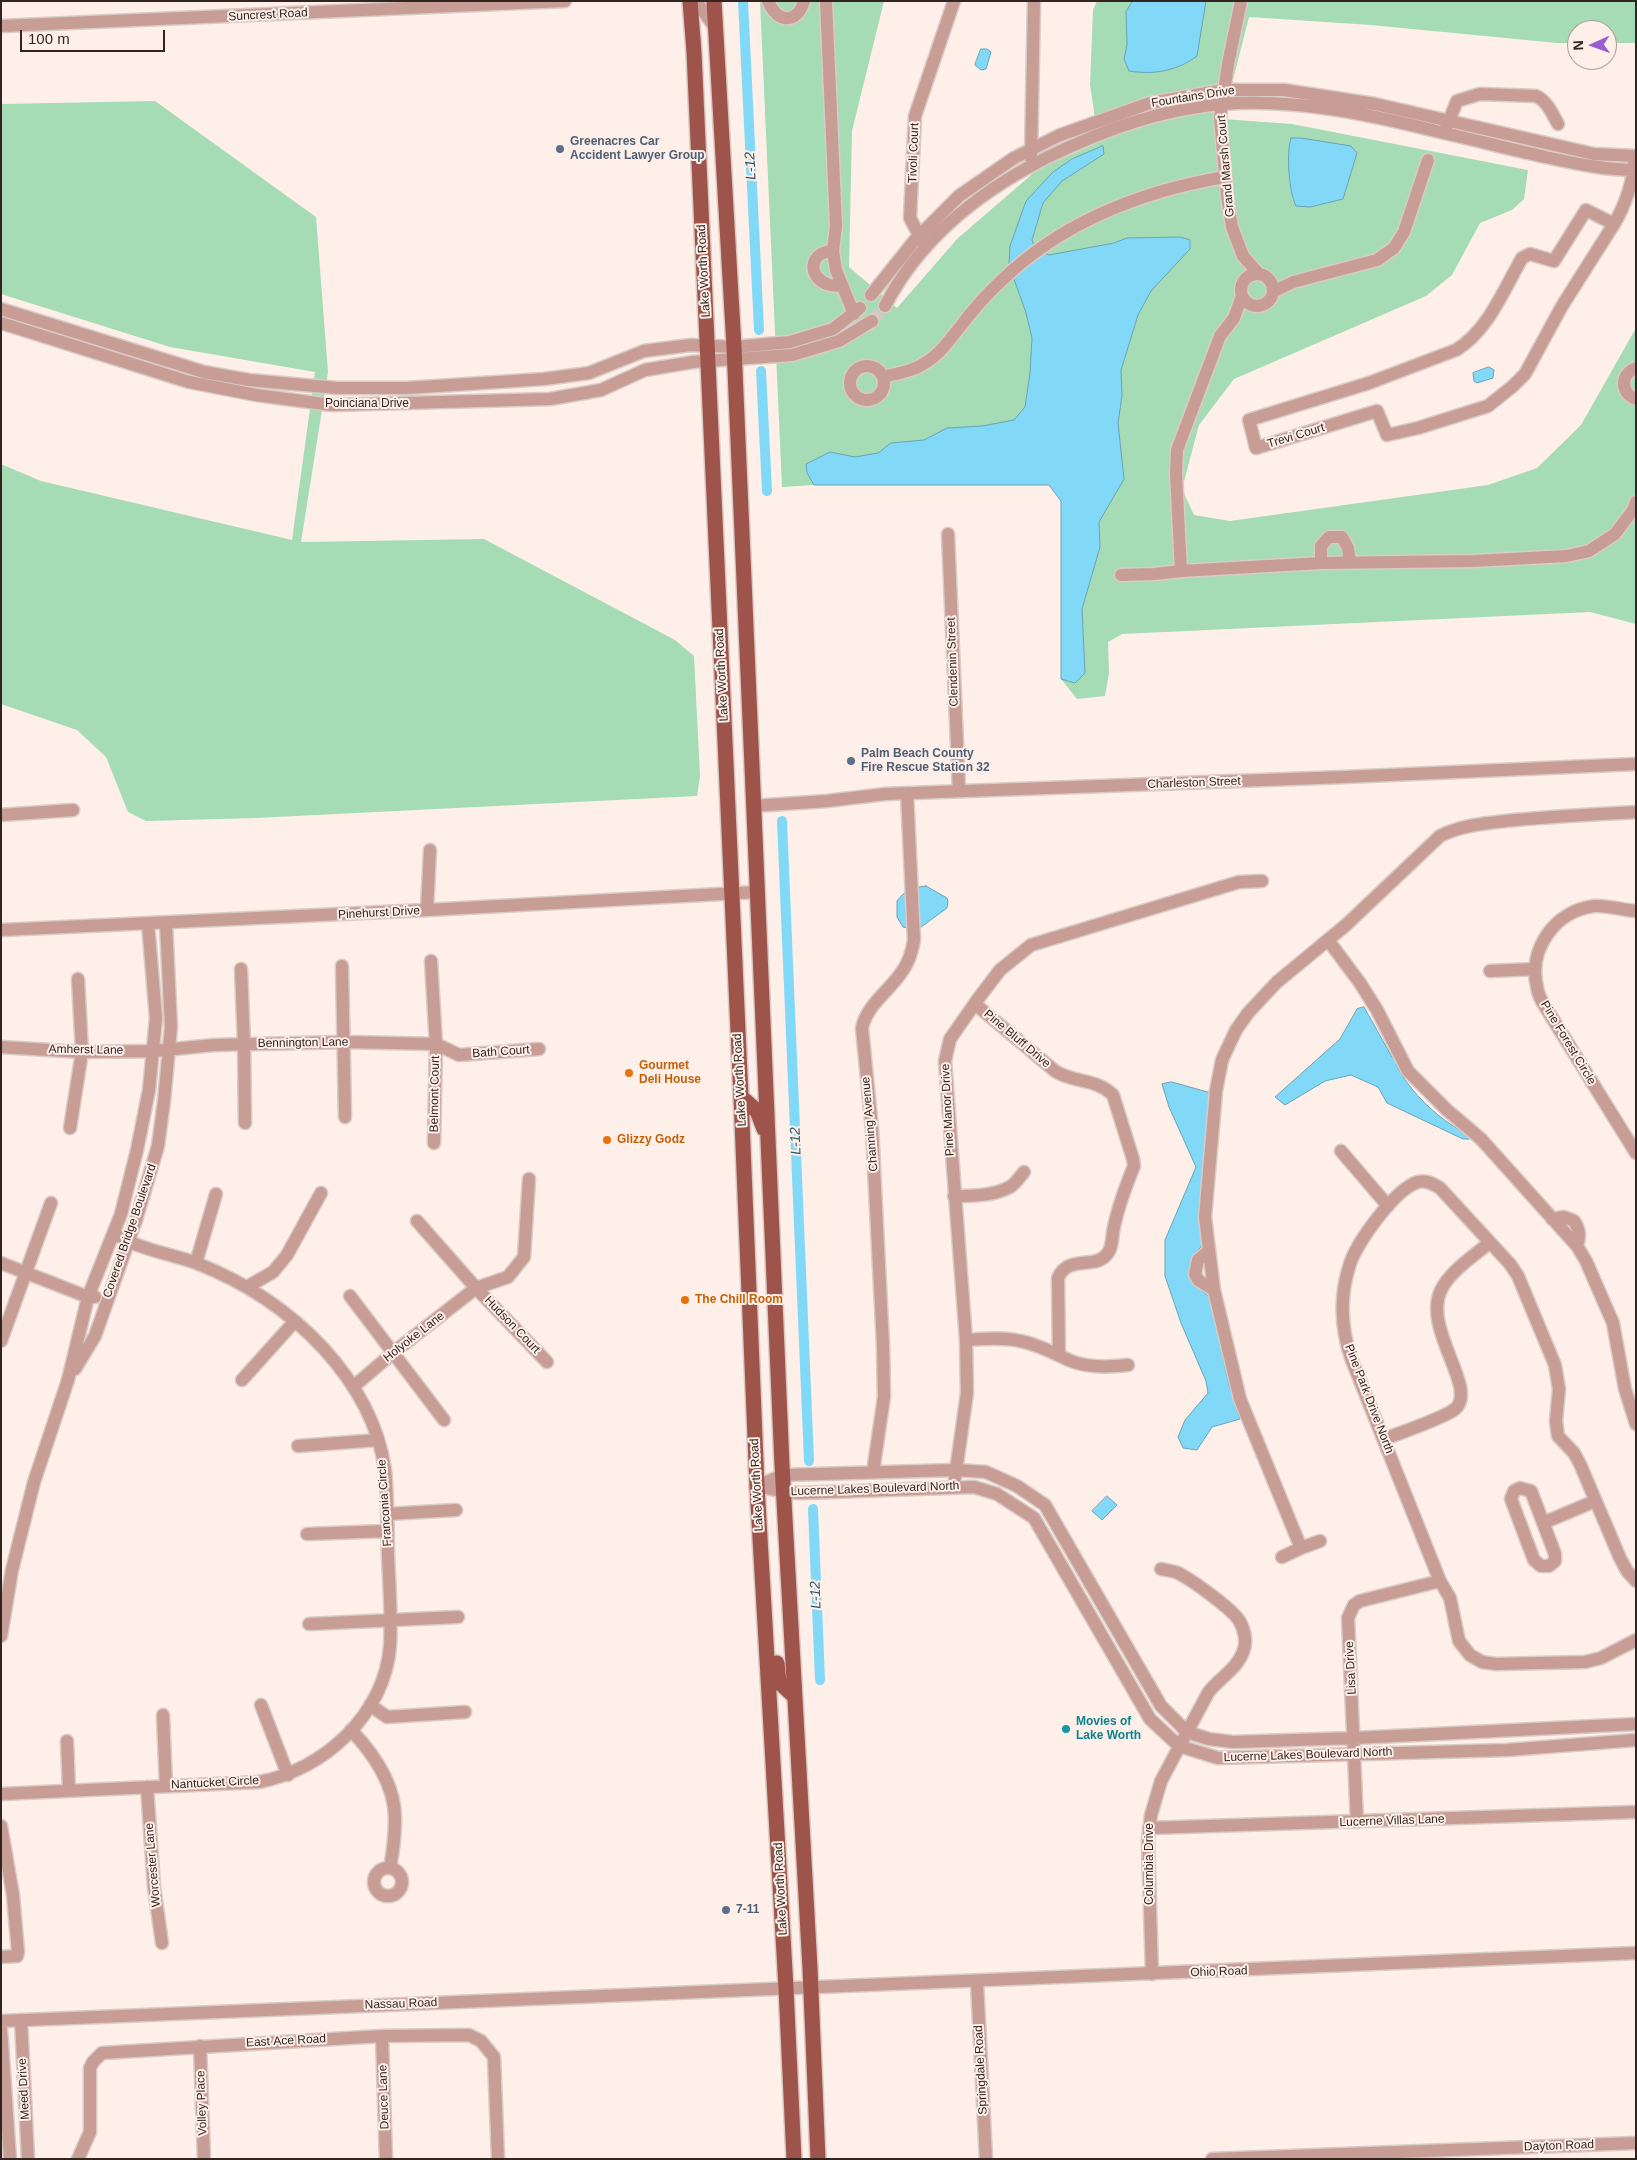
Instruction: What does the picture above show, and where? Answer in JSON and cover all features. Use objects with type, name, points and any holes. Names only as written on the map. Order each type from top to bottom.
[{"type":"main road","name":"Lake Worth Road","points":[[690,1],[694,52],[732,893],[757,1486],[761,1553],[800,1988],[818,2159]]},
{"type":"main road","name":"Lake Worth Road","points":[[715,2],[734,354],[783,1475],[795,1697],[800,1988],[794,2159]]},
{"type":"main road","points":[[741,1096],[757,1111],[768,1140]]},
{"type":"main road","points":[[761,1553],[774,1623],[778,1682],[795,1697]]},
{"type":"street","name":"Suncrest Road","points":[[1,26],[565,1]]},
{"type":"street","points":[[696,1],[716,28]]},
{"type":"street","points":[[768,1],[777,16],[784,18],[794,16],[801,11],[804,1]]},
{"type":"street","points":[[774,1],[782,1]]},
{"type":"street","points":[[708,362],[734,354],[790,342],[832,329],[857,311],[836,270],[833,251],[836,226],[826,1]]},
{"type":"street","name":"Tivoli Court","points":[[926,248],[910,218],[915,116],[954,1]]},
{"type":"street","points":[[1031,165],[1034,1]]},
{"type":"street","name":"Grand Marsh Court","points":[[1241,1],[1220,118],[1232,227],[1243,256],[1243,282]]},
{"type":"street","name":"Fountains Drive","points":[[871,295],[919,235],[959,196],[1014,158],[1060,135],[1150,103],[1224,90],[1284,90],[1320,94],[1449,120],[1490,132],[1594,154],[1635,156]]},
{"type":"street","points":[[1444,133],[1457,101],[1480,94],[1526,95],[1542,99],[1558,124]]},
{"type":"street","name":"Fountains Drive","points":[[885,306],[891,294],[926,248],[967,206],[1020,170],[1066,147],[1153,116],[1222,104],[1283,103],[1326,109],[1444,133],[1594,167],[1635,170]]},
{"type":"street","name":"Trevi Court","points":[[1614,224],[1586,210],[1554,261],[1530,254],[1522,258],[1482,326],[1468,343],[1456,350],[1369,383],[1249,420],[1256,448],[1377,411],[1387,435],[1418,428],[1488,406],[1500,398],[1525,374],[1562,306],[1614,224],[1619,216],[1635,170],[1635,156]]},
{"type":"street","points":[[1272,286],[1377,260],[1394,248],[1404,232],[1428,160]]},
{"type":"street","points":[[883,377],[918,367],[942,351],[961,325],[1001,281],[1042,247],[1088,218],[1132,200],[1174,187],[1225,177]]},
{"type":"street","points":[[833,251],[824,251],[817,255],[814,260],[814,267],[820,280],[828,285],[843,286]]},
{"type":"street","name":"Grand Marsh Court","points":[[1243,256],[1259,274]]},
{"type":"street","points":[[1181,571],[1176,474],[1177,450],[1220,336],[1234,318],[1242,296],[1243,282],[1248,276],[1259,274],[1272,286]]},
{"type":"street","points":[[1234,318],[1255,306],[1260,306],[1269,301],[1272,286]]},
{"type":"street","points":[[1242,296],[1255,306]]},
{"type":"street","name":"Poinciana Drive","points":[[1,309],[204,372],[249,380],[337,388],[407,388],[544,379],[589,373],[644,351],[691,345],[707,346]]},
{"type":"street","points":[[707,346],[734,354],[792,355],[838,341],[872,321]]},
{"type":"street","name":"Poinciana Drive","points":[[1,323],[189,382],[256,395],[332,405],[550,399],[601,390],[645,370],[708,362]]},
{"type":"street","points":[[817,334],[822,347]]},
{"type":"street","points":[[1636,368],[1626,374],[1623,384],[1627,393],[1636,399]]},
{"type":"street","points":[[1121,575],[1320,563],[1473,561],[1567,556],[1589,551],[1615,534],[1633,510],[1636,502]]},
{"type":"street","name":"Clendenin Street","points":[[948,534],[959,791]]},
{"type":"street","points":[[1320,563],[1321,546],[1329,537],[1342,537],[1348,548],[1350,562]]},
{"type":"street","name":"Charleston Street","points":[[753,806],[827,801],[885,794],[1354,777],[1636,764]]},
{"type":"street","name":"Channing Avenue","points":[[873,1472],[884,1397],[883,1345],[872,1129],[862,1028],[864,1018],[872,1006],[902,972],[911,956],[914,940],[907,793]]},
{"type":"street","points":[[1,815],[73,810]]},
{"type":"street","points":[[1301,1548],[1240,1399],[1214,1290],[1205,1217],[1216,1091],[1222,1060],[1236,1030],[1248,1013],[1277,982],[1328,940],[1410,867],[1440,836],[1452,830],[1471,825],[1535,818],[1636,812]]},
{"type":"street","points":[[428,910],[430,850]]},
{"type":"street","name":"Pine Manor Drive","points":[[954,1486],[967,1393],[966,1340],[944,1061],[950,1039],[1000,970],[1031,945],[1239,882],[1262,881]]},
{"type":"street","name":"Pinehurst Drive","points":[[1,930],[166,924],[757,892]]},
{"type":"street","name":"Pine Forest Circle","points":[[1636,911],[1600,906],[1585,908],[1571,914],[1558,922],[1544,940],[1538,954],[1535,969],[1537,987],[1546,1008],[1636,1153]]},
{"type":"street","name":"Covered Bridge Boulevard","points":[[1,1636],[7,1568],[68,1380],[88,1297],[121,1214],[137,1150],[149,1090],[156,1018],[148,924]]},
{"type":"street","name":"Covered Bridge Boulevard","points":[[68,1380],[94,1336],[149,1180],[158,1146],[172,1027],[166,924]]},
{"type":"street","points":[[1328,940],[1360,983],[1377,1010],[1408,1070],[1448,1110],[1481,1139],[1577,1246],[1586,1261],[1613,1323],[1625,1389],[1636,1424]]},
{"type":"street","name":"Belmont Court","points":[[431,961],[436,1044],[434,1143]]},
{"type":"street","points":[[342,966],[345,1042],[344,1117]]},
{"type":"street","points":[[240,969],[244,1044],[245,1122]]},
{"type":"street","points":[[1490,971],[1535,969]]},
{"type":"street","points":[[70,1128],[82,1052],[78,979]]},
{"type":"street","name":"Pine Bluff Drive","points":[[975,1004],[1055,1071],[1067,1077],[1096,1083],[1108,1090],[1113,1095],[1134,1159],[1134,1166],[1115,1217],[1110,1249],[1107,1255],[1102,1259],[1071,1265],[1061,1272],[1058,1278],[1059,1354]]},
{"type":"street","name":"Bennington Lane","points":[[170,1049],[244,1044],[345,1042],[436,1044]]},
{"type":"street","name":"Bath Court","points":[[436,1044],[459,1054],[539,1049]]},
{"type":"street","name":"Amherst Lane","points":[[1,1046],[82,1052],[154,1052],[170,1049]]},
{"type":"street","points":[[1341,1151],[1388,1206]]},
{"type":"street","points":[[954,1196],[975,1196],[994,1193],[1012,1186],[1024,1172]]},
{"type":"street","name":"Holyoke Lane","points":[[353,1387],[394,1352],[476,1288],[508,1277],[524,1257],[530,1178]]},
{"type":"street","name":"Pine Park Drive North","points":[[1489,1242],[1440,1188],[1431,1183],[1424,1182],[1411,1186],[1388,1206],[1368,1230],[1349,1264],[1343,1304],[1344,1332],[1348,1349],[1440,1581],[1450,1598],[1459,1641],[1470,1655],[1482,1662],[1496,1664],[1585,1662],[1601,1658],[1636,1640]]},
{"type":"street","points":[[247,1287],[273,1272],[287,1255],[321,1193]]},
{"type":"street","points":[[196,1263],[216,1194]]},
{"type":"street","points":[[1,1340],[51,1203]]},
{"type":"street","name":"Hudson Court","points":[[417,1221],[476,1288],[547,1362]]},
{"type":"street","name":"Franconia Circle","points":[[114,1233],[128,1242],[196,1263],[247,1287],[295,1321],[325,1350],[353,1387],[367,1412],[378,1440],[385,1470],[390,1587]]},
{"type":"street","points":[[1384,1439],[1449,1413],[1459,1404],[1462,1391],[1439,1329],[1436,1306],[1440,1291],[1449,1278],[1489,1242],[1518,1276],[1549,1348],[1560,1389],[1556,1421],[1558,1436],[1574,1453],[1580,1464],[1620,1558],[1636,1581]]},
{"type":"street","points":[[1,1263],[88,1297],[108,1295]]},
{"type":"street","points":[[350,1296],[444,1420]]},
{"type":"street","points":[[242,1380],[295,1321]]},
{"type":"street","points":[[966,1340],[995,1338],[1021,1341],[1059,1354],[1072,1361],[1110,1367],[1128,1365]]},
{"type":"street","points":[[298,1446],[378,1440]]},
{"type":"street","name":"Lucerne Lakes Boulevard North","points":[[757,1486],[783,1475],[956,1470],[986,1472],[1017,1486],[1045,1505],[1161,1706],[1187,1732],[1209,1739],[1233,1742],[1355,1738],[1636,1724]]},
{"type":"street","name":"Lucerne Lakes Boulevard North","points":[[757,1486],[784,1492],[954,1486],[974,1487],[997,1494],[1034,1518],[1150,1719],[1179,1746],[1218,1758],[1507,1750],[1636,1740]]},
{"type":"street","points":[[1520,1488],[1531,1492],[1543,1523],[1555,1554],[1554,1561],[1549,1566],[1540,1566],[1534,1560],[1511,1499],[1514,1491],[1520,1488]]},
{"type":"street","points":[[1543,1523],[1595,1501]]},
{"type":"street","points":[[387,1514],[456,1510]]},
{"type":"street","points":[[307,1534],[388,1531]]},
{"type":"street","points":[[1282,1557],[1320,1541]]},
{"type":"street","name":"Columbia Drive","points":[[1152,1974],[1149,1828],[1154,1801],[1161,1781],[1208,1693],[1217,1681],[1237,1664],[1243,1654],[1245,1634],[1240,1621],[1231,1611],[1179,1573],[1162,1569]]},
{"type":"street","name":"Lisa Drive","points":[[1357,1822],[1355,1738],[1348,1618],[1350,1611],[1366,1598],[1399,1592],[1440,1581]]},
{"type":"street","name":"Nantucket Circle","points":[[1,1794],[259,1782],[288,1775],[319,1759],[352,1730],[378,1690],[388,1661],[390,1646],[390,1587]]},
{"type":"street","points":[[309,1624],[458,1617]]},
{"type":"street","points":[[370,1704],[387,1717],[465,1712]]},
{"type":"street","points":[[261,1705],[288,1775]]},
{"type":"street","points":[[163,1715],[166,1786]]},
{"type":"street","points":[[352,1730],[373,1756],[390,1792],[395,1818],[390,1868]]},
{"type":"street","points":[[67,1741],[69,1790]]},
{"type":"street","name":"Worcester Lane","points":[[147,1787],[154,1887],[162,1943]]},
{"type":"street","name":"Lucerne Villas Lane","points":[[1149,1828],[1636,1812]]},
{"type":"street","points":[[1,1826],[13,1895],[18,1952],[17,1956],[1,1957]]},
{"type":"street","name":"Ohio Road","points":[[800,1988],[1636,1953]]},
{"type":"street","name":"Springdale Road","points":[[977,1982],[986,2159]]},
{"type":"street","name":"Nassau Road","points":[[1,2021],[800,1988]]},
{"type":"street","name":"Meed Drive","points":[[22,2020],[28,2159]]},
{"type":"street","name":"Meed Drive","points":[[1,2029],[10,2159]]},
{"type":"street","name":"East Ace Road","points":[[78,2159],[90,2132],[90,2068],[97,2056],[109,2051],[382,2036],[462,2034],[475,2038],[487,2046],[494,2058],[498,2159]]},
{"type":"street","name":"Deuce Lane","points":[[382,2036],[386,2159]]},
{"type":"street","name":"Volley Place","points":[[200,2046],[204,2159]]},
{"type":"street","name":"Dayton Road","points":[[1212,2159],[1636,2143]]},
{"type":"green space","points":[[760,1],[884,1],[852,131],[849,267],[897,308],[957,239],[1038,169],[1095,144],[1094,111],[1090,85],[1093,10],[1097,1],[1636,1],[1636,43],[1617,43],[1617,20],[1567,20],[1567,43],[1557,43],[1371,25],[1249,17],[1223,119],[1292,124],[1528,170],[1524,199],[1512,210],[1480,223],[1452,275],[1426,296],[1234,379],[1199,425],[1182,489],[1194,515],[1230,521],[1488,485],[1537,468],[1581,425],[1636,328],[1636,624],[1590,612],[1122,634],[1108,642],[1109,673],[1105,696],[1077,699],[1061,679],[1061,501],[1049,485],[916,483],[782,487]]},
{"type":"green space","points":[[155,101],[316,217],[328,372],[301,542],[484,539],[675,640],[694,656],[700,776],[697,796],[256,818],[146,821],[128,812],[106,757],[77,730],[1,704],[1,464],[41,481],[292,540],[315,372],[170,347],[1,294],[1,104]]},
{"type":"water","points":[[1133,1],[1206,1],[1197,56],[1165,71],[1129,71],[1124,59],[1127,45],[1126,12]]},
{"type":"water","points":[[981,49],[987,49],[991,52],[986,69],[981,70],[975,65]]},
{"type":"water","points":[[1291,138],[1351,146],[1357,153],[1343,199],[1310,207],[1296,206],[1289,173],[1289,145]]},
{"type":"water","points":[[1103,146],[1104,154],[1062,181],[1043,203],[1032,240],[1035,249],[1049,255],[1114,243],[1127,238],[1180,237],[1190,240],[1190,249],[1151,291],[1138,315],[1121,370],[1122,396],[1118,423],[1124,479],[1099,522],[1100,547],[1082,609],[1085,673],[1075,683],[1061,679],[1061,501],[1049,485],[814,485],[807,473],[806,464],[830,452],[855,457],[878,453],[891,443],[924,440],[947,428],[982,426],[1014,420],[1025,407],[1030,373],[1032,338],[1026,313],[1009,265],[1010,246],[1026,201],[1053,172],[1072,159]]},
{"type":"water","points":[[1489,367],[1494,370],[1493,378],[1477,383],[1474,381],[1473,373]]},
{"type":"water","points":[[926,886],[947,898],[947,908],[917,930],[903,927],[897,917],[897,901],[910,890]]},
{"type":"water","points":[[1364,1007],[1392,1057],[1400,1062],[1396,1064],[1409,1085],[1427,1106],[1449,1123],[1470,1135],[1470,1139],[1463,1139],[1387,1103],[1378,1087],[1351,1075],[1325,1081],[1285,1105],[1275,1097],[1340,1039],[1357,1009]]},
{"type":"water","points":[[1172,1082],[1211,1093],[1199,1207],[1202,1245],[1191,1261],[1189,1270],[1193,1282],[1210,1298],[1229,1385],[1240,1419],[1212,1427],[1197,1450],[1183,1448],[1178,1437],[1185,1420],[1208,1393],[1206,1381],[1181,1323],[1165,1276],[1165,1240],[1196,1167],[1169,1107],[1162,1084]]},
{"type":"water","points":[[1107,1496],[1117,1505],[1102,1520],[1092,1511]]},
{"type":"waterway","name":"L-12","points":[[743,1],[759,330]]},
{"type":"waterway","name":"L-12","points":[[761,371],[767,491]]},
{"type":"waterway","name":"L-12","points":[[782,821],[809,1461]]},
{"type":"waterway","name":"L-12","points":[[813,1509],[820,1680]]},
{"type":"tunnel","points":[[872,321],[885,306]]},
{"type":"place","name":"Greenacres Car Accident Lawyer Group","points":[[560,149]]},
{"type":"place","name":"Palm Beach County Fire Rescue Station 32","points":[[851,761]]},
{"type":"place","name":"Gourmet Deli House","points":[[629,1073]]},
{"type":"place","name":"Glizzy Godz","points":[[607,1140]]},
{"type":"place","name":"The Chill Room","points":[[685,1300]]},
{"type":"place","name":"Movies of Lake Worth","points":[[1066,1729]]},
{"type":"place","name":"7-11","points":[[726,1910]]}]
